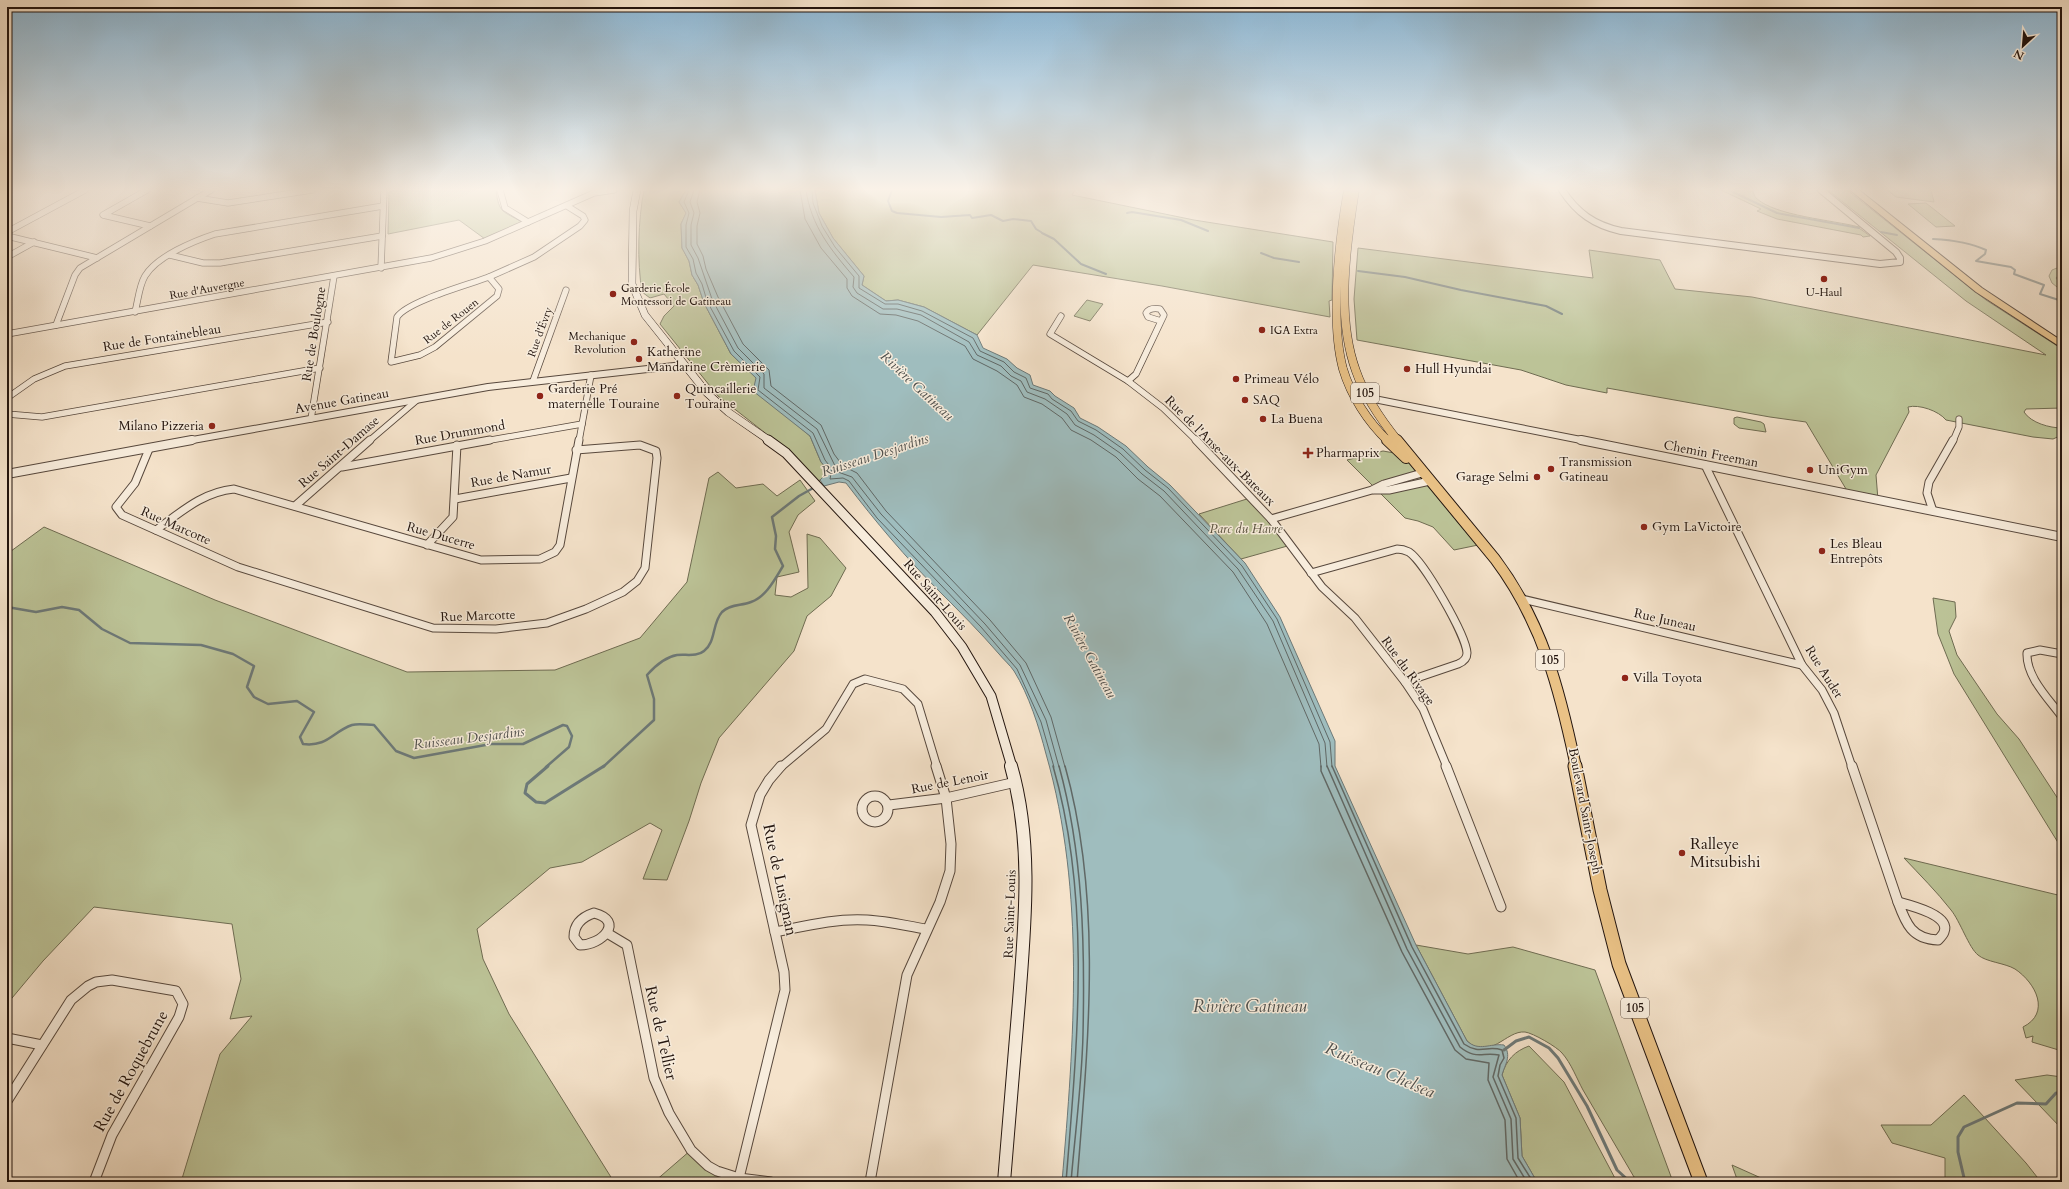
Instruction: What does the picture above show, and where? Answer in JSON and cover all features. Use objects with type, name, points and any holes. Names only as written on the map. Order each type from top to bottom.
[{"type":"highway","points":[[1923,245],[1979,290],[2062,345]]},
{"type":"highway","points":[[1932,245],[1985,288],[2062,339]]},
{"type":"main road","name":"Rue Saint-Louis","points":[[633,245],[632,284],[645,315],[683,365],[713,399],[780,448],[935,612],[962,647],[991,696],[1016,782],[1026,859],[1024,911],[1009,1132],[1004,1182]]},
{"type":"main road","name":"Boulevard Saint-Joseph","points":[[1340,245],[1338,263],[1337,318],[1342,363],[1354,395],[1383,438],[1421,470]]},
{"type":"main road","name":"Boulevard Saint-Joseph","points":[[1348,245],[1346,265],[1346,308],[1353,363],[1368,398],[1382,420],[1421,470],[1499,564],[1522,599],[1546,650],[1559,691],[1576,766],[1602,897],[1619,964],[1701,1182]]},
{"type":"street","points":[[7,258],[28,245]]},
{"type":"street","points":[[48,245],[97,258]]},
{"type":"street","points":[[56,325],[74,275],[80,268],[118,245]]},
{"type":"street","points":[[134,312],[148,271],[186,245]]},
{"type":"street","points":[[170,255],[203,263],[220,263],[325,245]]},
{"type":"street","points":[[381,268],[382,245]]},
{"type":"street","name":"Rue d'Auvergne","points":[[7,334],[381,268],[431,258],[470,245]]},
{"type":"street","name":"Rue de Rouen","points":[[488,276],[499,289],[498,296],[435,348],[420,355],[391,362],[396,320],[401,311],[544,252],[553,245]]},
{"type":"street","points":[[1734,245],[1880,264],[1900,262],[1900,257],[1888,245]]},
{"type":"street","name":"Rue de Boulogne","points":[[311,419],[328,322],[334,276]]},
{"type":"street","name":"Rue d'Évry","points":[[532,381],[566,290]]},
{"type":"street","name":"Rue de l'Anse-aux-Bateaux","points":[[1061,316],[1051,330],[1050,334],[1128,381],[1174,418],[1271,519]]},
{"type":"street","points":[[1128,381],[1136,374],[1161,321]]},
{"type":"street","name":"Rue de Fontainebleau","points":[[7,398],[37,378],[75,364],[328,322]]},
{"type":"street","name":"Avenue Gatineau","points":[[7,474],[417,400],[532,381],[683,365]]},
{"type":"street","points":[[7,414],[42,417],[320,368]]},
{"type":"street","name":"Rue Ducerre","points":[[156,530],[205,496],[219,490],[240,490],[486,561],[545,558],[555,552],[560,545],[576,450],[591,375]]},
{"type":"street","name":"Chemin Freeman","points":[[1354,395],[2062,537]]},
{"type":"street","name":"Rue Saint-Damase","points":[[295,506],[342,467],[417,400]]},
{"type":"street","points":[[1933,511],[1927,494],[1928,484],[1955,436],[1960,423],[1959,419]]},
{"type":"street","name":"Rue Drummond","points":[[342,467],[582,424]]},
{"type":"street","name":"Rue Marcotte","points":[[149,449],[137,479],[116,507],[118,512],[122,515],[238,567],[428,628],[451,630],[536,625],[557,619],[626,590],[637,581],[645,568],[657,458],[656,451],[640,444],[576,450]]},
{"type":"street","points":[[427,545],[451,520],[455,499],[457,446]]},
{"type":"street","name":"Rue Audet","points":[[1705,465],[1802,665],[1822,690],[1839,725],[1898,902],[1908,926],[1917,936],[1931,941],[1938,940],[1942,937],[1945,932],[1944,927],[1936,916],[1923,908],[1898,902]]},
{"type":"street","points":[[1271,519],[1372,490],[1421,470]]},
{"type":"street","name":"Rue de Namur","points":[[455,499],[571,478]]},
{"type":"street","points":[[1372,490],[1389,490],[1430,481]]},
{"type":"street","name":"Rue du Rivage","points":[[1271,519],[1311,573],[1327,591],[1348,610],[1405,682],[1423,709],[1433,731],[1501,907]]},
{"type":"street","points":[[1311,573],[1397,549],[1406,551],[1417,559],[1458,628],[1467,653],[1464,660],[1458,664],[1405,682]]},
{"type":"street","name":"Rue Juneau","points":[[1522,599],[1802,665]]},
{"type":"street","points":[[2062,654],[2045,650],[2031,650],[2027,653],[2025,660],[2029,669],[2062,717]]},
{"type":"street","name":"Rue de Lusignan","points":[[739,1178],[785,990],[784,972],[751,825],[753,812],[760,794],[769,780],[785,762],[826,729],[853,684],[862,680],[871,680],[903,689],[918,704],[946,798],[951,844],[950,871],[940,902],[926,929],[907,975],[870,1182]]},
{"type":"street","name":"Rue de Lenoir","points":[[889,806],[946,798],[1016,782]]},
{"type":"street","points":[[775,932],[833,921],[857,920],[878,921],[926,929]]},
{"type":"street","name":"Rue de Tellier","points":[[607,933],[627,945],[654,1078],[669,1113],[691,1150],[717,1171],[739,1178],[771,1182]]},
{"type":"street","name":"Rue de Roquebrune","points":[[7,1102],[42,1045],[76,994],[82,989],[98,981],[114,978],[176,991],[182,999],[183,1004],[179,1017],[112,1135],[104,1152],[94,1182]]},
{"type":"street","points":[[7,1038],[42,1045]]},
{"type":"green space","points":[[639,245],[682,245],[704,303],[731,354],[757,378],[790,419],[810,436],[821,462],[829,471],[824,478],[816,482],[792,454],[718,396],[660,324],[664,316],[674,306],[664,294],[650,298],[642,292],[639,268]]},
{"type":"green space","points":[[839,245],[1333,245],[1332,300],[1329,301],[1330,317],[1162,286],[1033,265],[977,335],[924,307],[898,300],[886,301],[862,285],[864,276]]},
{"type":"green space","points":[[1897,245],[1917,245],[1986,300],[2062,349],[2062,408],[2026,409],[2024,412],[2036,422],[2052,427],[2062,428],[2062,435],[2053,439],[2033,437],[1946,420],[1934,411],[1923,407],[1908,407],[1909,412],[1876,475],[1878,500],[1849,494],[1806,422],[1607,388],[1607,393],[1566,385],[1521,370],[1357,340],[1354,299],[1358,248],[1593,278],[1589,250],[1660,260],[1675,289],[1752,297],[2046,355],[1966,301]]},
{"type":"green space","points":[[2062,266],[2062,271],[2056,278],[2062,286],[2062,291],[2052,283],[2049,276],[2052,270]]},
{"type":"green space","points":[[1087,300],[1103,304],[1090,321],[1074,316]]},
{"type":"green space","points":[[1737,417],[1761,422],[1764,424],[1766,432],[1739,428],[1734,424],[1734,418]]},
{"type":"green space","points":[[1383,451],[1400,454],[1419,468],[1483,544],[1454,550],[1433,527],[1405,518],[1347,460]]},
{"type":"green space","points":[[718,472],[736,488],[763,484],[777,496],[800,480],[815,501],[798,515],[789,532],[799,572],[777,577],[775,595],[791,597],[808,588],[807,534],[820,538],[846,568],[831,596],[807,616],[794,651],[719,738],[701,783],[689,821],[667,880],[643,879],[662,830],[650,823],[582,862],[550,868],[477,929],[483,959],[509,1014],[614,1182],[181,1182],[220,1054],[252,1016],[230,1019],[241,979],[232,924],[94,907],[43,961],[7,1004],[7,554],[44,527],[215,600],[407,672],[555,670],[640,638],[687,582],[709,478]]},
{"type":"green space","name":"Parc du Havre","points":[[1250,498],[1291,545],[1241,559],[1199,514]]},
{"type":"green space","points":[[1933,598],[1955,602],[1956,617],[1949,631],[1957,655],[1997,714],[2019,739],[2062,805],[2062,849],[1954,674],[1938,634]]},
{"type":"green space","points":[[1904,858],[2062,896],[2062,1051],[2032,1042],[2033,1036],[2026,1038],[2023,1027],[2032,1021],[2037,1014],[2038,1006],[2034,990],[2029,982],[2015,969],[1978,955],[1971,947],[1951,910]]},
{"type":"green space","points":[[1416,945],[1468,954],[1513,947],[1595,970],[1673,1182],[1642,1182],[1634,1177],[1583,1090],[1568,1061],[1555,1047],[1525,1032],[1511,1036],[1490,1047],[1475,1047],[1467,1041]]},
{"type":"green space","points":[[1529,1046],[1564,1082],[1617,1182],[1537,1182],[1522,1156],[1520,1118],[1502,1075],[1506,1065],[1515,1053]]},
{"type":"green space","points":[[2047,1075],[2062,1077],[2062,1129],[2015,1080]]},
{"type":"green space","points":[[1964,1095],[2026,1163],[2041,1182],[1945,1182],[1945,1158],[1892,1143],[1881,1125],[1931,1125]]},
{"type":"green space","points":[[691,1150],[699,1158],[747,1182],[654,1182]]},
{"type":"green space","points":[[1732,1165],[1770,1182],[1738,1182]]},
{"type":"water","name":"Rivière Gatineau","points":[[682,245],[839,245],[864,276],[862,285],[886,301],[898,300],[924,307],[977,335],[983,348],[1007,359],[1017,368],[1030,375],[1033,385],[1050,391],[1074,408],[1080,418],[1098,427],[1126,446],[1170,485],[1245,563],[1280,617],[1335,741],[1335,766],[1416,945],[1467,1041],[1480,1047],[1504,1045],[1506,1049],[1508,1056],[1502,1075],[1520,1118],[1522,1156],[1537,1182],[1062,1182],[1073,1021],[1074,967],[1072,913],[1067,860],[1059,806],[1033,711],[1019,680],[1012,669],[903,553],[846,483],[839,482],[824,486],[820,480],[829,471],[821,462],[810,436],[753,391],[756,378],[731,354],[704,303],[698,285],[692,275],[689,261]]},
{"type":"waterway","points":[[1061,245],[1081,264],[1106,274]]},
{"type":"waterway","points":[[1974,245],[1986,250],[1985,254],[1976,261],[2011,267],[2015,270],[2014,274],[2044,285],[2040,294],[2062,301]]},
{"type":"waterway","points":[[1261,253],[1274,258],[1299,262]]},
{"type":"waterway","points":[[1358,271],[1405,277],[1461,290],[1546,306],[1562,314]]},
{"type":"waterway","name":"Ruisseau Desjardins","points":[[603,767],[654,720],[654,699],[647,675],[660,662],[668,658],[677,655],[695,655],[704,651],[710,643],[719,616],[725,609],[756,600],[770,587],[783,566],[775,549],[776,536],[772,517],[799,496],[815,487]]},
{"type":"waterway","name":"Ruisseau Desjardins","points":[[7,607],[36,612],[62,607],[79,610],[102,629],[130,643],[201,645],[233,654],[254,666],[247,687],[254,697],[268,704],[297,701],[314,712],[300,737],[303,744],[324,741],[352,725],[374,725],[396,751],[414,758],[491,744],[523,744],[563,725],[567,726],[572,736],[569,747],[546,767]]},
{"type":"waterway","name":"Ruisseau Desjardins","points":[[548,766],[527,784],[525,793],[536,802],[545,803],[604,766]]},
{"type":"waterway","name":"Ruisseau Chelsea","points":[[1504,1050],[1516,1041],[1529,1037],[1549,1048],[1558,1058],[1587,1106],[1617,1170],[1630,1182]]},
{"type":"waterway","points":[[1965,1182],[1958,1152],[1958,1137],[1964,1127],[2017,1103],[2046,1104],[2056,1093],[2062,1093]]},
{"type":"place","name":"U-Haul","points":[[1824,279]]},
{"type":"place","name":"Garderie École Montessori de Gatineau","points":[[613,294]]},
{"type":"place","name":"IGA Extra","points":[[1262,330]]},
{"type":"place","name":"Mechanique Revolution","points":[[634,342]]},
{"type":"place","name":"Katherine Mandarine Crèmierie","points":[[639,359]]},
{"type":"place","name":"Hull Hyundai","points":[[1407,369]]},
{"type":"place","name":"Primeau Vélo","points":[[1236,379]]},
{"type":"place","name":"Garderie Pré maternelle Touraine","points":[[540,396]]},
{"type":"place","name":"Quincaillerie Touraine","points":[[677,396]]},
{"type":"place","name":"SAQ","points":[[1245,400]]},
{"type":"place","name":"La Buena","points":[[1263,419]]},
{"type":"place","name":"Milano Pizzeria","points":[[212,426]]},
{"type":"place","name":"Pharmaprix","points":[[1308,453]]},
{"type":"place","name":"Transmission Gatineau","points":[[1551,469]]},
{"type":"place","name":"UniGym","points":[[1810,470]]},
{"type":"place","name":"Garage Selmi","points":[[1537,477]]},
{"type":"place","name":"Gym LaVictoire","points":[[1644,527]]},
{"type":"place","name":"Les Bleau Entrepôts","points":[[1822,551]]},
{"type":"place","name":"Villa Toyota","points":[[1625,678]]},
{"type":"place","name":"Ralleye Mitsubishi","points":[[1682,853]]}]
